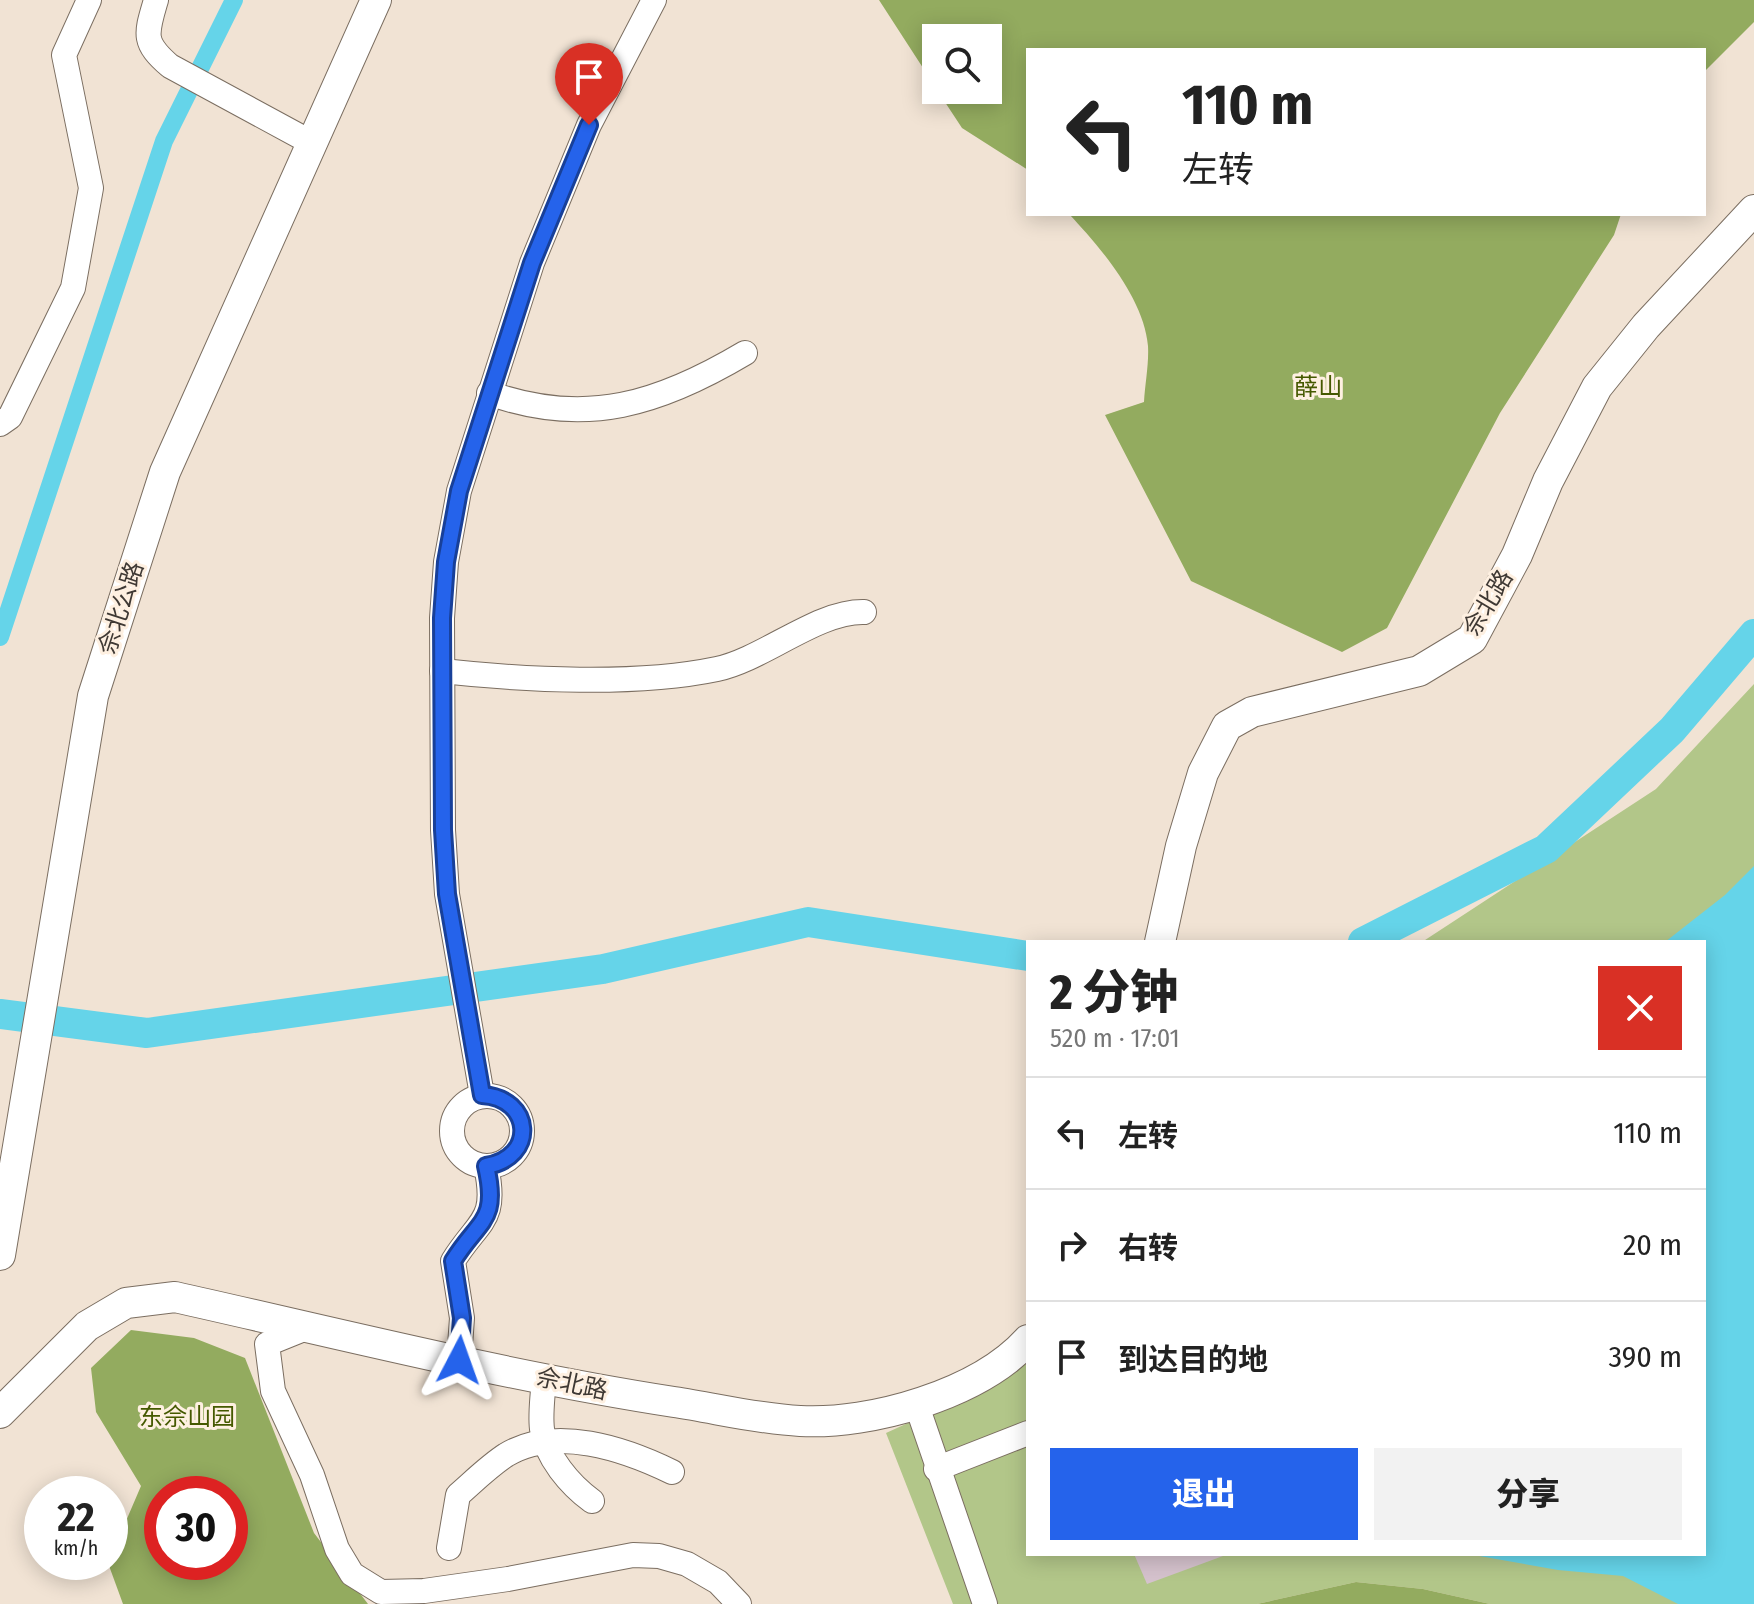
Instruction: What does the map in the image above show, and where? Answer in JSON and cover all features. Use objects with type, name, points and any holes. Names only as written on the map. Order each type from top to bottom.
[{"type":"main road","name":"佘北公路","points":[[0,1255],[93,696],[165,472],[376,0]]},
{"type":"main road","name":"佘北路","points":[[1162,932],[1181,846],[1203,773],[1227,726],[1252,712],[1419,671],[1472,639],[1517,555],[1548,481],[1597,387],[1646,326],[1754,210]]},
{"type":"main road","name":"佘北路","points":[[0,1413],[87,1326],[126,1303],[175,1297],[615,1393],[800,1421],[871,1416],[939,1397],[1014,1356],[1026,1342]]},
{"type":"street","points":[[0,424],[10,417],[73,288],[91,188],[64,55],[89,0]]},
{"type":"street","points":[[156,0],[148,40],[151,50],[170,66],[264,114],[312,143]]},
{"type":"street","points":[[482,1095],[451,931],[443,830],[442,671],[446,562],[459,491],[532,263],[589,125],[654,0]]},
{"type":"street","points":[[489,393],[529,404],[586,408],[646,402],[673,392],[745,353]]},
{"type":"street","points":[[442,671],[537,677],[676,675],[718,669],[812,627],[864,612]]},
{"type":"street","points":[[482,1095],[497,1096],[512,1105],[522,1121],[521,1143],[511,1157],[486,1166],[462,1156],[453,1141],[452,1125],[466,1102],[482,1095]]},
{"type":"street","points":[[459,1360],[462,1318],[453,1261],[488,1213],[492,1194],[486,1166]]},
{"type":"street","points":[[309,1327],[267,1344],[273,1391],[312,1475],[337,1549],[352,1574],[381,1592],[424,1591],[633,1555],[659,1556],[687,1564],[718,1582],[739,1604]]},
{"type":"street","points":[[544,1378],[542,1429],[546,1440],[570,1486],[592,1501]]},
{"type":"street","points":[[916,1403],[936,1469],[985,1604]]},
{"type":"street","points":[[936,1469],[1026,1434]]},
{"type":"street","points":[[449,1548],[458,1495],[507,1455],[546,1440],[630,1451],[672,1472]]},
{"type":"green space","points":[[879,0],[1754,0],[1754,22],[1706,70],[1706,48],[1026,48],[1026,169],[962,128],[946,104],[1002,104],[1002,24],[922,24],[922,66]]},
{"type":"green space","name":"薛山","points":[[1071,216],[1620,216],[1614,235],[1500,413],[1387,628],[1342,652],[1191,581],[1105,415],[1144,402],[1148,346],[1145,328],[1129,292],[1094,242]]},
{"type":"green space","points":[[1754,684],[1754,1604],[1490,1604],[1423,1589],[1356,1582],[1257,1604],[953,1604],[886,1433],[998,1382],[1026,1364],[1026,1556],[1706,1556],[1706,940],[1425,940],[1656,789]]},
{"type":"green space","name":"东佘山园","points":[[131,1330],[194,1338],[245,1358],[314,1533],[368,1604],[123,1604],[114,1580],[128,1580],[128,1516],[141,1486],[96,1412],[91,1368]]},
{"type":"green space","points":[[1356,1582],[1423,1589],[1490,1604],[1257,1604]]},
{"type":"water","points":[[1754,866],[1754,1604],[1678,1604],[1623,1576],[1558,1570],[1479,1556],[1706,1556],[1706,940],[1668,940],[1725,895]]},
{"type":"building","points":[[1135,1556],[1223,1556],[1147,1584]]},
{"type":"waterway","points":[[0,637],[164,141],[234,0]]},
{"type":"waterway","points":[[1367,940],[1546,849],[1672,730],[1754,634]]},
{"type":"waterway","points":[[0,1014],[147,1033],[603,969],[808,922],[1026,956]]},
{"type":"route","points":[[459,1360],[462,1318],[453,1261],[488,1213],[492,1194],[486,1166],[500,1164],[511,1157],[521,1143],[522,1121],[512,1105],[497,1096],[482,1095],[451,931],[443,830],[442,618],[446,562],[459,491],[489,393],[532,263],[589,125]]}]
